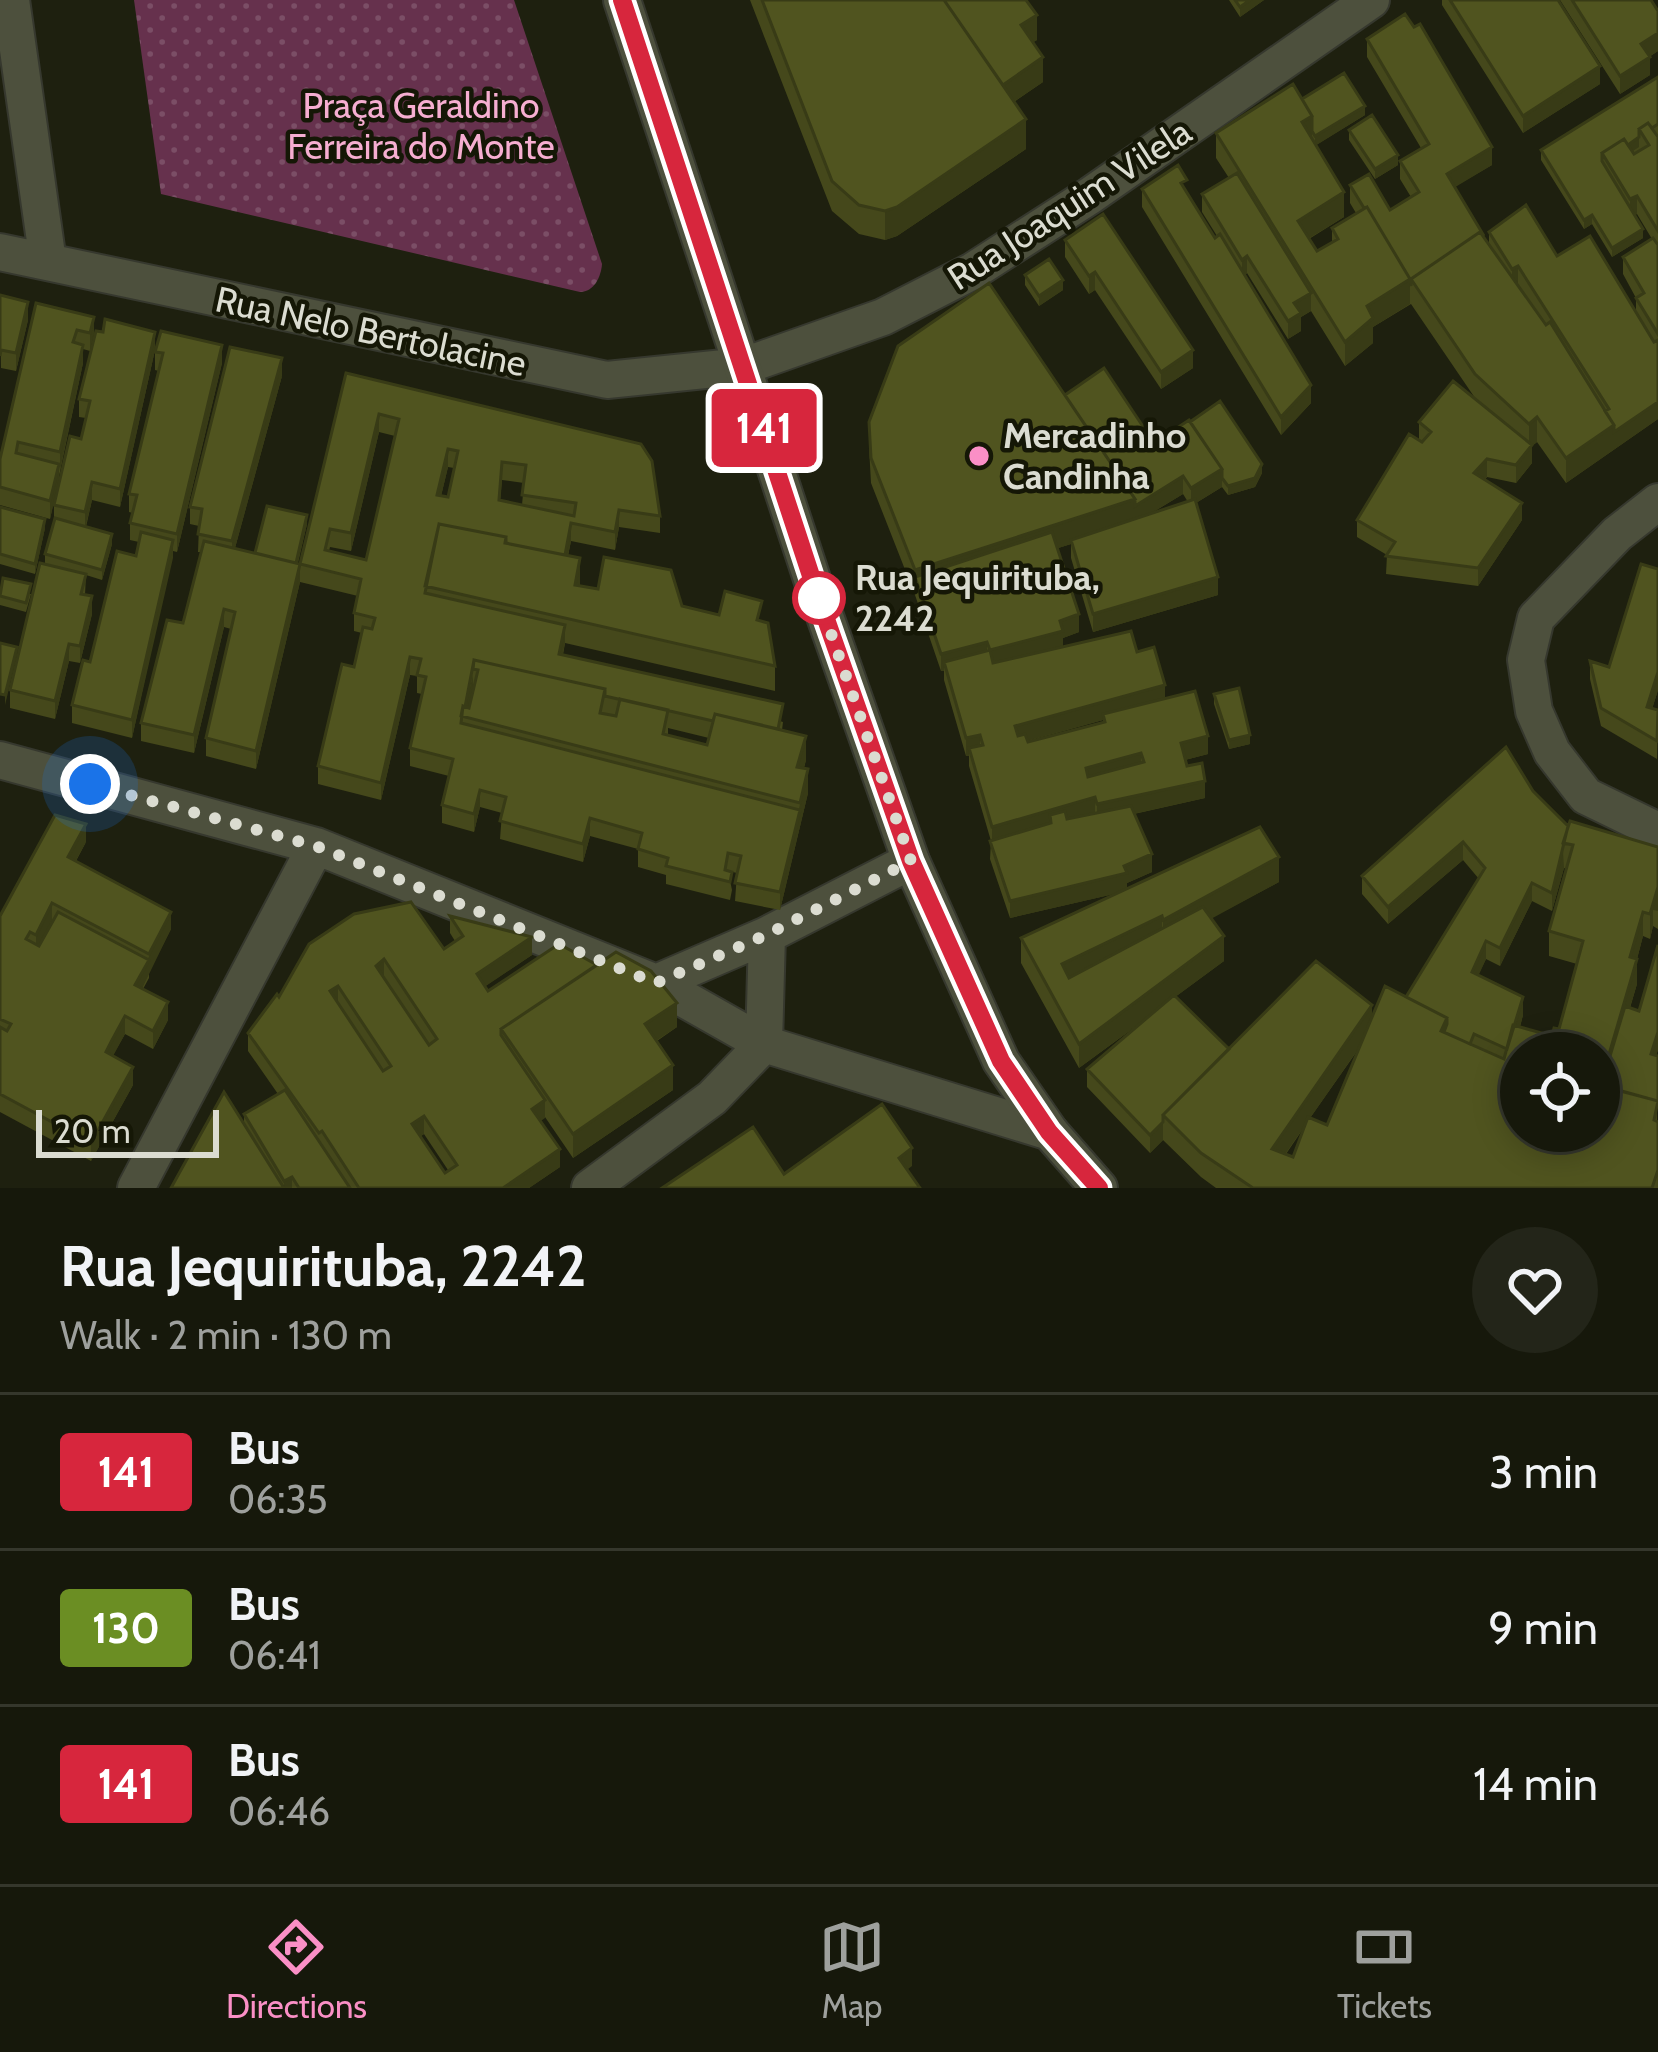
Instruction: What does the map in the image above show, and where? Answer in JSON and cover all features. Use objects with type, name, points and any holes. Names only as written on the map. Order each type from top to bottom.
[{"type":"street","points":[[11,0],[48,262]]},
{"type":"street","points":[[622,0],[814,585],[911,861],[1001,1061],[1049,1132],[1099,1188]]},
{"type":"street","name":"Rua Joaquim Vilela","points":[[744,366],[883,317],[973,272],[1371,0]]},
{"type":"street","name":"Rua Nelo Bertolacine","points":[[0,252],[607,380],[744,366]]},
{"type":"street","points":[[1658,502],[1617,535],[1537,618],[1526,660],[1534,711],[1552,752],[1586,796],[1658,831]]},
{"type":"street","points":[[0,760],[316,846],[656,983],[764,1044],[1049,1132]]},
{"type":"street","points":[[136,1188],[316,846]]},
{"type":"street","points":[[656,983],[766,935],[911,861]]},
{"type":"street","points":[[590,1188],[712,1098],[764,1044],[766,935]]},
{"type":"green space","name":"Praça Geraldino Ferreira do Monte","points":[[134,0],[514,0],[602,264],[596,283],[580,292],[161,194]]},
{"type":"building","points":[[762,0],[944,0],[1026,119],[897,207],[885,211],[859,205],[832,181]]},
{"type":"building","points":[[944,0],[1026,0],[1037,15],[1021,25],[1043,57],[1003,85]]},
{"type":"building","points":[[1450,0],[1558,0],[1600,66],[1523,116]]},
{"type":"building","points":[[1572,0],[1651,0],[1658,11],[1658,33],[1641,44],[1650,57],[1620,76]]},
{"type":"building","points":[[1405,14],[1414,27],[1420,24],[1492,147],[1447,174],[1484,236],[1480,232],[1411,279],[1411,286],[1350,185],[1369,174],[1390,210],[1419,192],[1400,161],[1429,144],[1367,39]]},
{"type":"building","points":[[1344,73],[1365,106],[1315,136],[1312,116],[1302,99]]},
{"type":"building","points":[[1658,77],[1658,124],[1652,128],[1648,123],[1628,145],[1624,139],[1602,153],[1602,161],[1643,229],[1612,248],[1592,215],[1584,220],[1541,150]]},
{"type":"building","points":[[1293,84],[1312,116],[1302,122],[1344,192],[1298,221],[1317,251],[1338,239],[1332,228],[1367,207],[1410,279],[1367,306],[1373,318],[1345,342],[1216,133]]},
{"type":"building","points":[[1372,115],[1398,155],[1375,169],[1349,130]]},
{"type":"building","points":[[1648,123],[1658,137],[1658,231],[1637,196],[1630,199],[1602,153],[1624,139],[1634,154],[1649,145],[1639,129]]},
{"type":"building","points":[[1178,165],[1187,180],[1181,183],[1215,238],[1220,234],[1311,385],[1281,417],[1142,189]]},
{"type":"building","points":[[1237,173],[1311,293],[1294,303],[1301,313],[1288,321],[1247,256],[1242,260],[1202,194]]},
{"type":"building","points":[[1526,205],[1557,256],[1590,236],[1654,342],[1658,340],[1658,402],[1614,432],[1605,411],[1609,409],[1518,266],[1512,269],[1489,232]]},
{"type":"building","points":[[1103,214],[1193,350],[1161,372],[1095,272],[1089,276],[1065,240]]},
{"type":"building","points":[[1480,232],[1546,325],[1550,322],[1614,425],[1566,458],[1537,417],[1529,424],[1475,374],[1411,279]]},
{"type":"building","points":[[1653,238],[1658,245],[1658,334],[1636,298],[1644,293],[1623,257]]},
{"type":"building","points":[[1049,259],[1063,280],[1039,296],[1025,275]]},
{"type":"building","name":"Mercadinho Candinha","points":[[989,283],[1135,499],[915,570],[871,458],[869,422],[898,346]]},
{"type":"building","points":[[0,295],[28,302],[16,353],[1,350],[0,356]]},
{"type":"building","points":[[36,303],[94,317],[90,333],[77,330],[73,342],[83,345],[60,452],[18,442],[16,453],[59,464],[50,501],[0,487],[0,459]]},
{"type":"building","points":[[105,319],[155,332],[120,489],[92,482],[85,512],[54,505],[70,436],[81,439],[90,401],[79,399],[96,331],[103,332]]},
{"type":"building","points":[[161,331],[222,345],[177,534],[130,523],[137,495],[129,494],[163,353],[155,352]]},
{"type":"building","points":[[230,347],[282,358],[232,541],[198,534],[202,509],[190,507]]},
{"type":"building","points":[[1104,368],[1154,443],[1189,420],[1222,469],[1191,488],[1183,476],[1135,506],[1135,499],[1065,395]]},
{"type":"building","points":[[346,373],[641,444],[652,461],[660,516],[619,510],[615,532],[571,523],[565,555],[439,524],[425,593],[565,625],[559,654],[783,704],[778,729],[715,714],[713,721],[605,696],[605,689],[474,660],[461,723],[800,810],[780,892],[735,883],[741,856],[728,853],[725,870],[732,872],[730,882],[666,866],[668,858],[638,849],[642,833],[590,818],[583,844],[500,821],[506,797],[480,790],[474,814],[442,805],[453,759],[410,748],[426,677],[417,675],[421,659],[410,657],[381,783],[318,766],[342,664],[354,667],[363,627],[372,629],[375,618],[354,613],[361,579],[300,564]],"holes":[[[379,414],[399,419],[366,560],[325,550],[330,529],[351,533]],[[448,449],[458,451],[448,497],[437,495]],[[502,462],[526,465],[522,495],[576,503],[574,516],[499,500]]]},
{"type":"building","points":[[1453,381],[1532,445],[1516,465],[1487,459],[1474,473],[1522,503],[1478,568],[1386,556],[1395,542],[1357,520],[1409,434],[1422,442],[1431,432],[1419,422]]},
{"type":"building","points":[[1220,401],[1262,464],[1255,478],[1228,486],[1190,422]]},
{"type":"building","points":[[1195,499],[1218,577],[1093,614],[1071,540]]},
{"type":"building","points":[[267,506],[307,515],[296,563],[255,553]]},
{"type":"building","points":[[0,507],[45,519],[35,564],[0,554]]},
{"type":"building","points":[[55,518],[112,534],[102,570],[45,554]]},
{"type":"building","points":[[439,524],[580,558],[575,585],[598,589],[604,557],[671,570],[682,606],[719,615],[725,591],[762,601],[757,620],[768,623],[775,666],[425,586]]},
{"type":"building","points":[[141,532],[173,540],[132,720],[72,705],[83,660],[90,662],[117,551],[136,556]]},
{"type":"building","points":[[1052,532],[1079,614],[1060,621],[1063,631],[990,650],[987,642],[941,654],[915,577]]},
{"type":"building","points":[[204,541],[300,564],[256,751],[206,738],[235,612],[224,609],[194,735],[141,723],[167,620],[183,623]]},
{"type":"building","points":[[40,563],[86,574],[81,594],[92,596],[80,646],[69,644],[55,701],[10,690]]},
{"type":"building","points":[[1641,564],[1658,569],[1658,672],[1647,707],[1658,710],[1657,741],[1601,708],[1590,661],[1609,667]]},
{"type":"building","points":[[3,578],[31,584],[26,603],[0,596]]},
{"type":"building","points":[[1131,631],[1137,652],[1154,647],[1165,685],[1015,726],[1018,736],[1025,734],[1028,742],[1105,722],[1103,714],[1195,691],[1208,736],[1181,743],[1187,766],[1202,763],[1205,781],[1097,804],[1095,797],[992,827],[969,748],[983,745],[980,735],[966,738],[944,662],[990,650],[993,663]],"holes":[[[1141,753],[1144,762],[1088,777],[1086,768]]]},
{"type":"building","points":[[0,643],[17,647],[5,695],[0,694]]},
{"type":"building","points":[[474,660],[605,689],[600,713],[616,716],[620,699],[668,710],[663,734],[707,745],[715,714],[806,736],[797,767],[808,769],[800,803],[461,716],[463,706],[469,708],[478,670],[473,669]]},
{"type":"building","points":[[1239,688],[1250,735],[1229,740],[1214,694]]},
{"type":"building","points":[[1506,747],[1533,791],[1568,826],[1552,893],[1532,883],[1500,948],[1486,941],[1472,972],[1523,997],[1512,1032],[1500,1032],[1500,1046],[1474,1034],[1470,1044],[1444,1032],[1447,1018],[1406,997],[1485,868],[1463,842],[1388,907],[1362,876]]},
{"type":"building","points":[[1131,806],[1152,854],[1124,866],[1127,873],[1010,901],[990,841],[1051,823],[1050,815],[1065,811],[1067,819]]},
{"type":"building","points":[[55,815],[86,824],[68,857],[171,912],[149,954],[52,903],[36,935],[30,932],[26,939],[39,946],[58,912],[149,960],[135,985],[168,1002],[153,1031],[125,1016],[106,1052],[133,1067],[91,1143],[0,1094],[0,1027],[7,1031],[11,1024],[0,1019],[0,916]]},
{"type":"building","points":[[1570,821],[1658,847],[1658,887],[1650,914],[1643,912],[1630,957],[1637,959],[1616,1032],[1553,1032],[1559,1029],[1583,941],[1549,931],[1573,845],[1563,843]]},
{"type":"building","points":[[1260,827],[1279,857],[1163,920],[1162,916],[1062,964],[1069,978],[1203,907],[1224,936],[1079,1044],[1021,938]]},
{"type":"building","points":[[411,902],[444,949],[463,936],[450,916],[532,937],[477,974],[488,991],[559,944],[597,965],[501,1029],[545,1100],[532,1109],[560,1149],[503,1188],[359,1188],[248,1033],[277,994],[279,997],[309,944],[354,914]],"holes":[[[384,959],[437,1039],[429,1045],[376,966]],[[338,986],[391,1066],[383,1071],[330,991]],[[424,1116],[457,1165],[445,1173],[412,1124]]]},
{"type":"building","points":[[1658,945],[1658,1032],[1651,1054],[1658,1056],[1658,1101],[1620,1091],[1617,1032],[1625,1006],[1639,1011]]},
{"type":"building","points":[[616,952],[651,971],[677,1003],[645,1024],[673,1065],[573,1134],[501,1029]]},
{"type":"building","points":[[1316,961],[1372,1005],[1272,1149],[1293,1157],[1308,1117],[1327,1125],[1385,986],[1447,1018],[1441,1031],[1500,1057],[1500,1152],[1620,1152],[1620,1091],[1658,1101],[1654,1120],[1658,1122],[1658,1170],[1652,1188],[1253,1188],[1201,1153],[1163,1115]]},
{"type":"building","points":[[1174,995],[1229,1049],[1163,1115],[1163,1122],[1150,1135],[1087,1069]]},
{"type":"building","points":[[1513,1025],[1538,1032],[1511,1032]]},
{"type":"building","points":[[285,1090],[350,1188],[299,1188],[292,1177],[284,1181],[244,1114]]},
{"type":"building","points":[[224,1092],[284,1188],[171,1188]]},
{"type":"building","points":[[882,1104],[912,1148],[899,1158],[920,1188],[662,1188],[753,1127],[784,1174]]},
{"type":"bus line","name":"141","points":[[622,0],[814,585],[911,861],[1001,1061],[1049,1132],[1099,1188]]},
{"type":"place","name":"Mercadinho Candinha","points":[[979,456]]},
{"type":"place","name":"Rua Jequirituba, 2242","points":[[819,598]]},
{"type":"route","points":[[90,784],[316,846],[656,983],[766,935],[911,861],[814,585],[819,598]]}]
